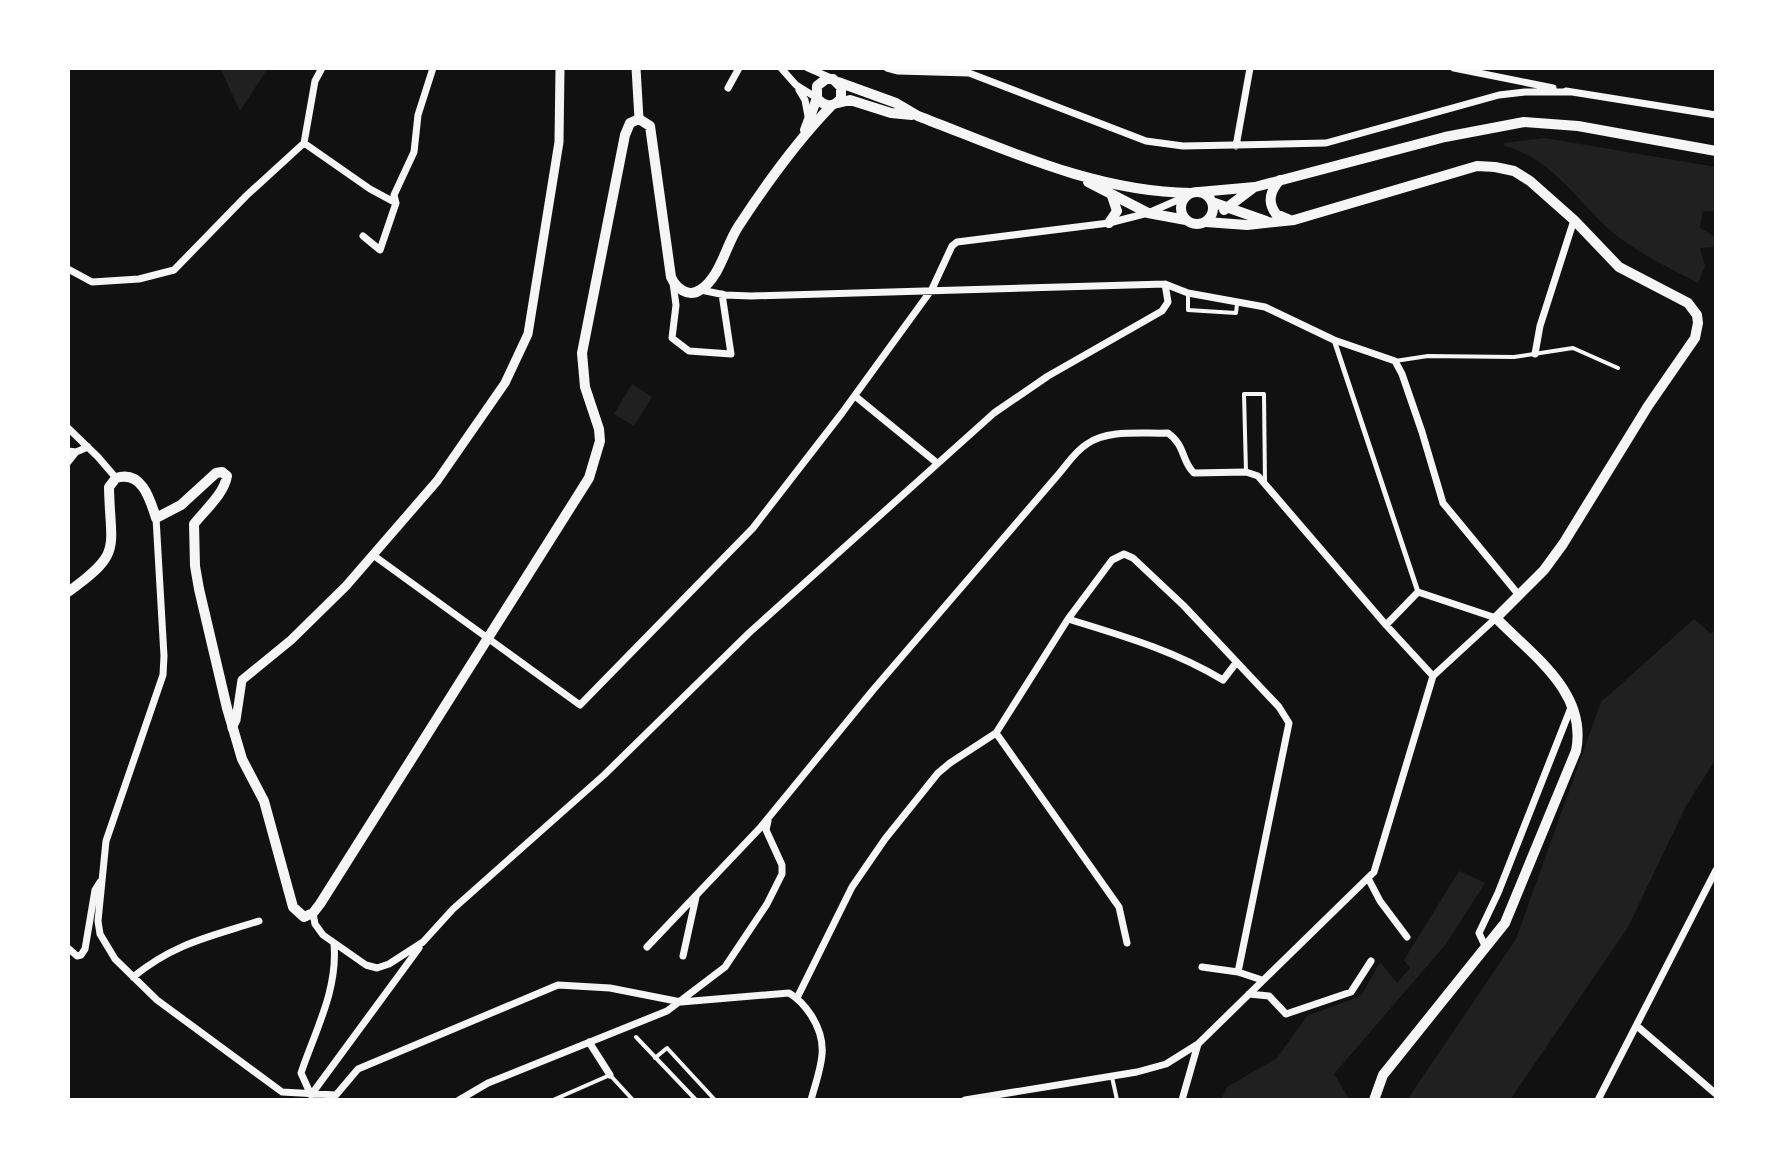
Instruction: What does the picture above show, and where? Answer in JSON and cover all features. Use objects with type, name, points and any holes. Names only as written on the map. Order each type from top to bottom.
[{"type":"main road","points":[[803,136],[817,98],[817,86],[826,79],[896,103],[918,116],[1079,177],[1138,190],[1206,196],[1226,209],[1272,223]]},
{"type":"main road","points":[[68,592],[109,555],[112,544],[109,487],[114,480],[128,477],[142,484],[156,518],[181,505],[216,473],[222,472],[227,476],[228,481],[194,524],[193,544],[202,603],[232,728],[242,759],[264,801],[293,907],[304,917],[313,913],[589,478],[600,441],[583,378],[585,335],[627,128],[633,120],[639,119],[647,122],[650,130],[673,281],[685,291],[701,290],[713,275],[736,229],[803,136],[843,92],[835,81]]},
{"type":"main road","points":[[817,98],[826,105],[850,100],[891,113],[918,116]]},
{"type":"main road","points":[[1186,220],[1181,210],[1192,194],[1255,187],[1445,137],[1524,122],[1578,126],[1716,151]]},
{"type":"main road","points":[[1208,220],[1247,225],[1294,220],[1457,172],[1486,166],[1514,171],[1574,220],[1619,267],[1688,303],[1697,315],[1697,330],[1563,544],[1544,570],[1496,618],[1562,685],[1573,703],[1578,723],[1576,751],[1505,923],[1383,1075],[1374,1100]]},
{"type":"main road","points":[[1079,177],[1148,213],[1186,220],[1195,225],[1226,209],[1255,187]]},
{"type":"main road","points":[[1280,180],[1272,189],[1272,209],[1282,217],[1294,220]]},
{"type":"main road","points":[[1109,223],[1117,211],[1112,196]]},
{"type":"main road","points":[[1208,220],[1213,210],[1212,202]]},
{"type":"street","points":[[68,269],[92,282],[139,279],[174,270],[246,196],[304,143],[315,81],[322,68]]},
{"type":"street","points":[[363,236],[380,250],[396,203],[394,195],[414,152],[418,115],[433,68]]},
{"type":"street","points":[[232,728],[242,680],[291,640],[346,586],[437,481],[505,383],[528,334],[559,142],[560,68]]},
{"type":"street","points":[[636,68],[639,119]]},
{"type":"street","points":[[728,88],[739,68]]},
{"type":"street","points":[[781,68],[805,100],[808,122]]},
{"type":"street","points":[[808,68],[835,81]]},
{"type":"street","points":[[887,68],[898,71],[969,71],[1146,141],[1183,146],[1326,143],[1499,95],[1570,92]]},
{"type":"street","points":[[1236,146],[1250,68]]},
{"type":"street","points":[[1454,68],[1570,92],[1716,115]]},
{"type":"street","points":[[796,85],[817,98]]},
{"type":"street","points":[[304,143],[370,189],[396,203]]},
{"type":"street","points":[[373,555],[580,705],[753,528],[855,396],[932,289],[947,254],[957,242],[1109,223],[1148,213],[1192,194]]},
{"type":"street","points":[[1535,354],[1540,326],[1574,220]]},
{"type":"street","points":[[673,281],[676,305],[672,338],[689,351],[731,354],[722,294]]},
{"type":"street","points":[[701,290],[751,296],[1165,284],[1188,293],[1265,307],[1334,340],[1395,361],[1422,432],[1443,503],[1518,594]]},
{"type":"street","points":[[311,1095],[423,942],[453,909],[604,775],[750,632],[994,413],[1162,311],[1168,302],[1165,284]]},
{"type":"street","points":[[1334,340],[1418,592]]},
{"type":"street","points":[[855,396],[937,463]]},
{"type":"street","points":[[68,428],[114,480]]},
{"type":"street","points":[[647,947],[768,817],[883,678],[1086,444],[1108,435],[1168,433],[1182,448],[1188,467],[1194,473],[1253,473],[1433,676]]},
{"type":"street","points":[[68,462],[72,452],[88,447]]},
{"type":"street","points":[[156,518],[163,675],[111,823],[98,921],[106,948],[171,1011],[282,1092],[336,1095],[358,1069],[558,985],[610,988],[681,1002],[782,993],[797,998],[814,1019],[824,1045],[811,1100]]},
{"type":"street","points":[[797,998],[852,887],[885,839],[938,773],[996,733],[1068,619],[1112,560],[1124,554],[1133,558],[1184,606],[1279,707],[1289,723],[1238,972]]},
{"type":"street","points":[[965,1100],[1010,1096],[1166,1064],[1198,1044],[1374,872],[1433,676],[1496,618],[1418,592]]},
{"type":"street","points":[[1386,625],[1418,592]]},
{"type":"street","points":[[1068,619],[1152,645],[1189,660],[1223,680],[1236,663]]},
{"type":"street","points":[[1486,949],[1479,933],[1498,893],[1573,703]]},
{"type":"street","points":[[996,733],[1119,907],[1127,943]]},
{"type":"street","points":[[459,1100],[488,1083],[667,1011],[712,978],[734,955],[782,874],[782,865],[766,830],[768,817]]},
{"type":"street","points":[[1598,1100],[1716,870]]},
{"type":"street","points":[[1368,878],[1380,901],[1407,937]]},
{"type":"street","points":[[68,966],[71,952],[81,955],[85,949],[95,890],[102,880]]},
{"type":"street","points":[[683,956],[697,895]]},
{"type":"street","points":[[313,913],[315,924],[334,944],[353,959],[377,968],[389,964],[423,942]]},
{"type":"street","points":[[133,977],[176,947],[259,921]]},
{"type":"street","points":[[311,1095],[301,1073],[332,984],[336,962],[334,944]]},
{"type":"street","points":[[1249,994],[1269,996],[1286,1014],[1351,992],[1371,961]]},
{"type":"street","points":[[1202,967],[1238,972],[1262,980]]},
{"type":"street","points":[[712,978],[709,989],[724,997]]},
{"type":"street","points":[[1637,1026],[1716,1094]]},
{"type":"street","points":[[589,1042],[610,1075]]},
{"type":"street","points":[[1182,1100],[1198,1044]]},
{"type":"street","points":[[1184,1053],[1194,1058]]},
{"type":"lane","points":[[1188,293],[1188,310],[1236,313],[1237,302]]},
{"type":"lane","points":[[1395,361],[1428,356],[1514,357],[1573,348],[1618,368]]},
{"type":"lane","points":[[1246,472],[1244,394],[1264,394],[1265,484]]},
{"type":"lane","points":[[636,1037],[696,1100]]},
{"type":"lane","points":[[655,1058],[667,1048],[715,1100]]},
{"type":"lane","points":[[553,1100],[610,1075],[633,1100]]},
{"type":"lane","points":[[1112,1077],[1117,1100]]},
{"type":"shaded area","points":[[220,68],[268,68],[240,111]]},
{"type":"shaded area","points":[[1545,138],[1716,167],[1716,211],[1703,211],[1700,228],[1714,236],[1716,247],[1700,248],[1705,266],[1698,283],[1621,239],[1550,170],[1503,143]]},
{"type":"shaded area","points":[[632,384],[652,397],[634,426],[614,414]]},
{"type":"shaded area","points":[[1694,619],[1710,633],[1716,631],[1716,759],[1686,806],[1628,927],[1510,1100],[1407,1100],[1516,939],[1601,702]]},
{"type":"shaded area","points":[[1459,871],[1485,883],[1446,944],[1334,1074],[1348,1097],[1345,1100],[1221,1100],[1227,1087],[1277,1058],[1307,1016],[1361,996],[1380,962],[1397,983],[1410,968],[1404,960]]}]
